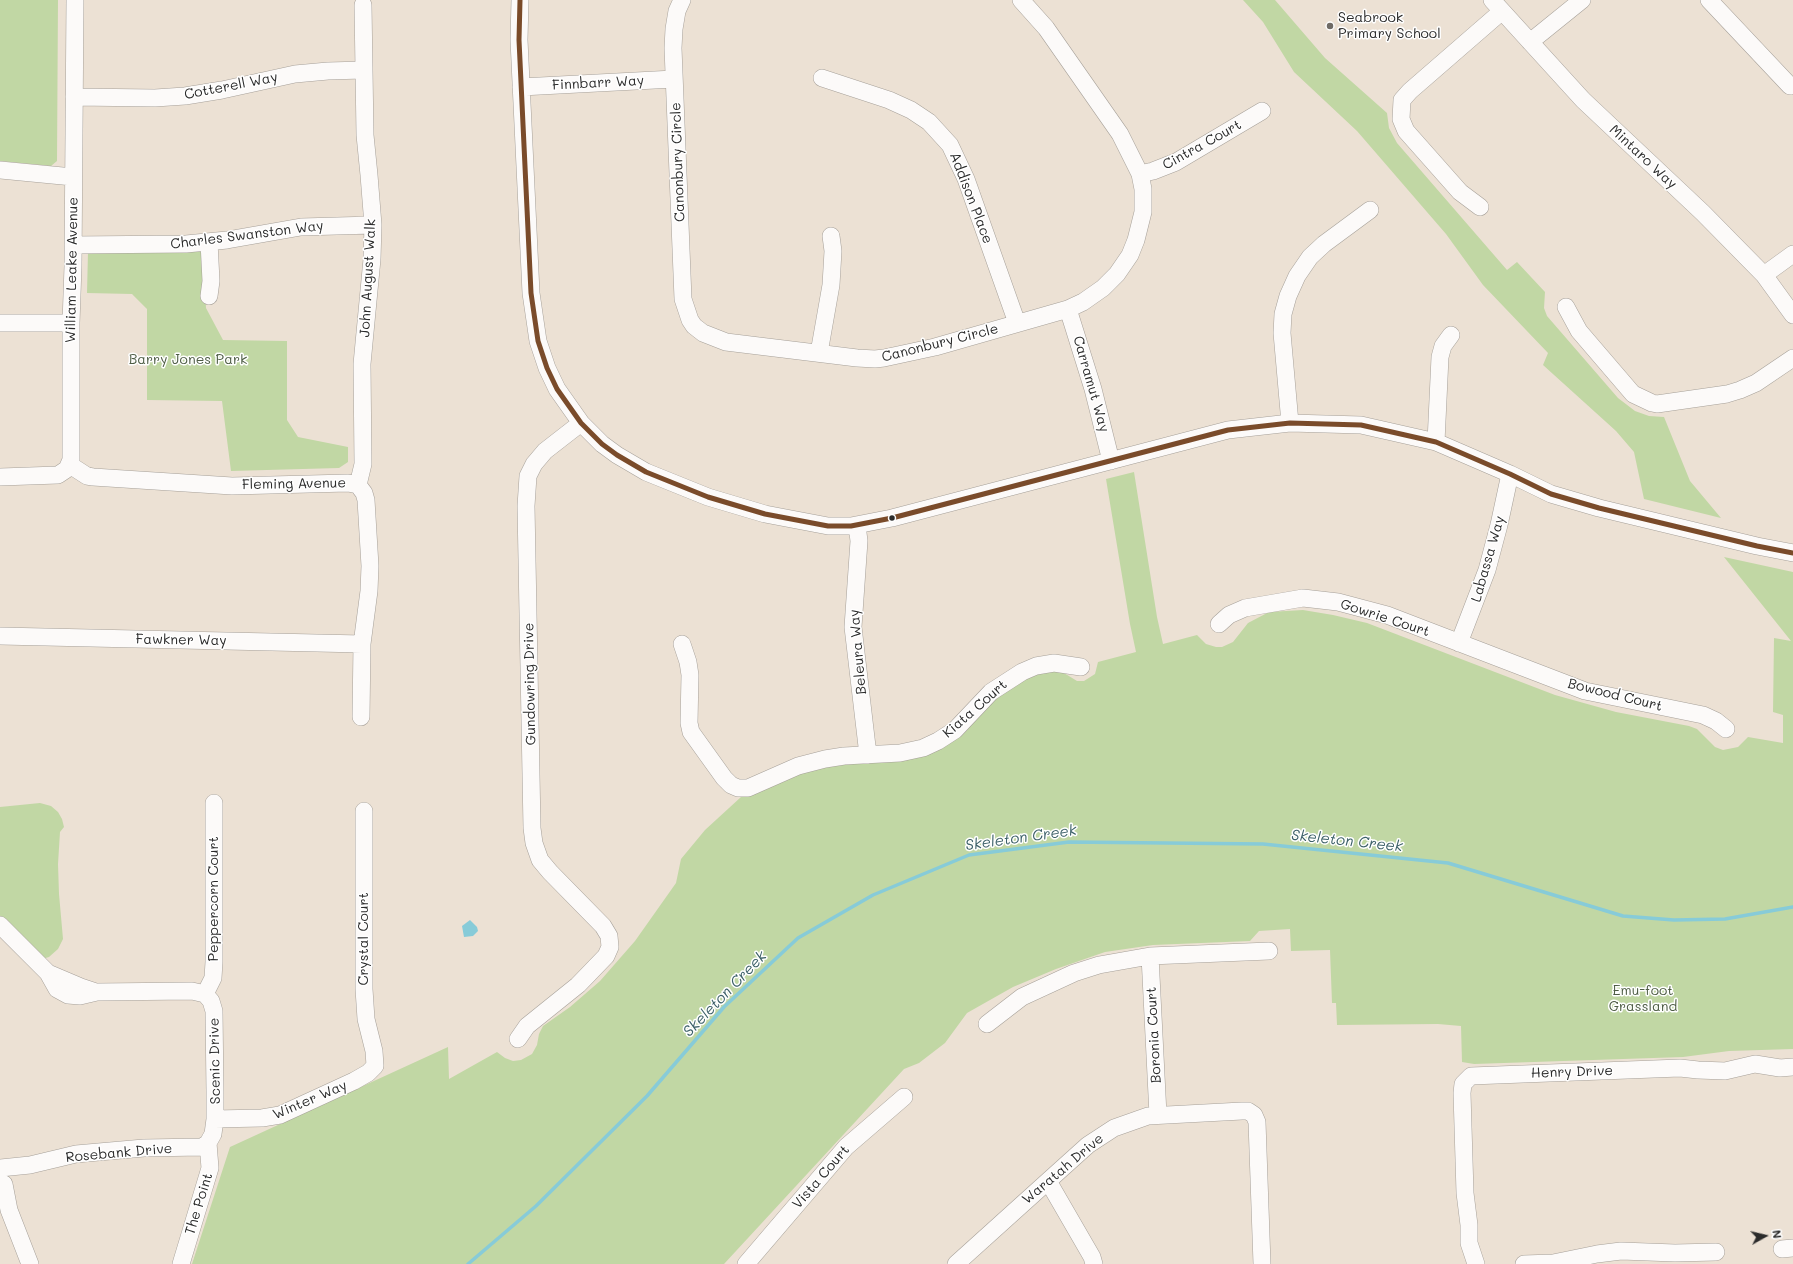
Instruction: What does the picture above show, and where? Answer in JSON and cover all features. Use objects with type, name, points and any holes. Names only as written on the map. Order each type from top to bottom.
[{"type":"street","name":"William Leake Avenue","points":[[70,465],[72,451],[71,323],[75,0]]},
{"type":"street","points":[[520,0],[519,40],[531,293],[538,342],[546,368],[557,389],[581,423],[602,444],[617,455],[646,472],[734,506],[765,514],[828,526],[857,525],[886,519],[1228,430],[1290,423],[1361,425],[1436,442],[1510,474],[1551,494],[1599,508],[1793,553]]},
{"type":"street","name":"Canonbury Circle","points":[[682,0],[677,11],[674,28],[674,79],[683,299],[690,320],[694,326],[703,333],[726,342],[858,358],[884,358],[935,347],[1068,309],[1083,302],[1103,288],[1118,274],[1130,255],[1138,233],[1143,212],[1143,189],[1140,174],[1120,134],[1050,33],[1021,0]]},
{"type":"street","points":[[1530,42],[1582,0]]},
{"type":"street","points":[[1709,0],[1790,86]]},
{"type":"street","name":"John August Walk","points":[[358,485],[363,464],[362,364],[370,294],[373,225],[365,135],[363,5]]},
{"type":"street","points":[[1480,207],[1460,192],[1406,131],[1401,119],[1402,100],[1496,6]]},
{"type":"street","name":"Mintaro Way","points":[[1496,6],[1583,100],[1703,213],[1764,275],[1793,315]]},
{"type":"street","name":"Cotterell Way","points":[[74,97],[155,98],[184,96],[300,74],[363,70]]},
{"type":"street","name":"Addison Place","points":[[822,78],[889,100],[911,110],[930,122],[950,145],[966,179],[1017,324]]},
{"type":"street","name":"Finnbarr Way","points":[[522,87],[674,79]]},
{"type":"street","name":"Cintra Court","points":[[1140,174],[1158,170],[1176,162],[1262,110]]},
{"type":"street","points":[[0,170],[73,177]]},
{"type":"street","points":[[1290,423],[1282,333],[1283,314],[1288,296],[1297,276],[1310,257],[1324,244],[1370,210]]},
{"type":"street","name":"Charles Swanston Way","points":[[73,245],[162,245],[209,242],[301,227],[373,225]]},
{"type":"street","points":[[819,353],[832,285],[833,251],[830,236]]},
{"type":"street","points":[[209,242],[211,281],[209,296]]},
{"type":"street","points":[[1764,275],[1793,254]]},
{"type":"street","points":[[1566,306],[1580,331],[1634,394],[1652,403],[1657,404],[1727,394],[1740,390],[1756,383],[1793,358]]},
{"type":"street","name":"Carramut Way","points":[[1068,309],[1095,397],[1112,460]]},
{"type":"street","points":[[0,323],[71,323]]},
{"type":"street","points":[[1436,442],[1440,357],[1450,335]]},
{"type":"street","name":"Gundowring Drive","points":[[518,1039],[527,1026],[578,985],[606,956],[610,947],[610,939],[603,926],[543,865],[534,843],[532,828],[526,506],[528,476],[534,464],[545,451],[581,423]]},
{"type":"street","points":[[0,477],[54,476],[63,472],[70,465]]},
{"type":"street","name":"Fleming Avenue","points":[[70,465],[87,476],[98,478],[157,480],[204,485],[348,483],[358,485],[364,493],[366,500],[370,554],[369,591],[362,644],[361,717]]},
{"type":"street","name":"Labassa Way","points":[[1459,642],[1487,570],[1510,474]]},
{"type":"street","name":"Beleura Way","points":[[857,525],[859,541],[853,627],[868,754]]},
{"type":"street","name":"Gowrie Court","points":[[1219,624],[1229,615],[1246,608],[1303,598],[1324,600],[1387,615],[1459,642]]},
{"type":"street","name":"Fawkner Way","points":[[0,636],[362,644]]},
{"type":"street","name":"Bowood Court","points":[[1459,642],[1586,691],[1703,715],[1716,721],[1726,729]]},
{"type":"street","name":"Kiata Court","points":[[682,644],[689,669],[689,723],[692,732],[724,778],[731,785],[738,788],[748,788],[782,772],[811,762],[844,756],[900,753],[923,748],[938,741],[963,723],[1000,685],[1029,668],[1054,663],[1081,667]]},
{"type":"street","name":"Peppercorn Court","points":[[205,994],[212,978],[214,962],[214,803]]},
{"type":"street","name":"Crystal Court","points":[[364,811],[364,989],[366,1018],[374,1051],[375,1066]]},
{"type":"street","points":[[0,925],[48,973],[81,987],[97,992],[192,991],[205,994]]},
{"type":"street","points":[[987,1024],[1022,997],[1074,972],[1098,965],[1150,956],[1269,951]]},
{"type":"street","name":"Boronia Court","points":[[1150,956],[1158,1115]]},
{"type":"street","name":"Scenic Drive","points":[[205,994],[212,1001],[214,1011],[215,1119],[213,1134],[208,1143]]},
{"type":"street","name":"Henry Drive","points":[[1680,1068],[1698,1064],[1734,1061],[1755,1056],[1793,1062]]},
{"type":"street","name":"Henry Drive","points":[[1465,1192],[1462,1093],[1466,1081],[1475,1075],[1680,1068],[1725,1071],[1755,1064],[1780,1068],[1793,1067]]},
{"type":"street","name":"Winter Way","points":[[215,1119],[262,1118],[280,1115],[354,1081],[368,1073],[375,1066]]},
{"type":"street","name":"Vista Court","points":[[746,1264],[846,1147],[904,1097]]},
{"type":"street","name":"Waratah Drive","points":[[956,1264],[1088,1145],[1114,1128],[1138,1118],[1158,1115],[1248,1111],[1254,1115],[1257,1122],[1262,1264]]},
{"type":"street","name":"Rosebank Drive","points":[[2,1178],[30,1165],[76,1154],[144,1148],[202,1147],[208,1143]]},
{"type":"street","name":"The Point","points":[[181,1264],[210,1168],[208,1143]]},
{"type":"street","points":[[2,1178],[4,1205],[30,1264]]},
{"type":"street","points":[[1048,1181],[1092,1257],[1094,1264]]},
{"type":"street","points":[[1464,1264],[1460,1246],[1460,1226],[1465,1192]]},
{"type":"street","points":[[1465,1192],[1470,1243],[1476,1264]]},
{"type":"street","points":[[1524,1264],[1557,1263],[1597,1254],[1621,1251],[1675,1254],[1716,1252]]},
{"type":"green space","points":[[0,0],[58,0],[57,161],[51,166],[0,161]]},
{"type":"green space","points":[[1243,0],[1275,0],[1325,58],[1387,113],[1389,128],[1397,143],[1507,270],[1517,262],[1545,292],[1544,308],[1547,316],[1618,398],[1635,411],[1649,416],[1664,417],[1690,481],[1721,518],[1644,499],[1634,452],[1616,431],[1543,365],[1548,353],[1483,285],[1446,234],[1357,131],[1294,72],[1263,22]]},
{"type":"green space","name":"Barry Jones Park","points":[[203,251],[206,308],[223,340],[287,341],[287,420],[298,437],[348,447],[348,462],[339,468],[231,471],[222,401],[147,400],[147,309],[132,294],[87,293],[88,252]]},
{"type":"green space","name":"Emu-foot Grassland","points":[[1134,472],[1157,617],[1163,644],[1197,635],[1206,644],[1222,647],[1233,642],[1248,623],[1269,612],[1303,610],[1333,615],[1367,623],[1555,695],[1616,712],[1689,726],[1697,729],[1715,747],[1723,750],[1738,747],[1748,737],[1783,743],[1783,715],[1773,712],[1774,638],[1791,641],[1724,557],[1793,572],[1793,1049],[1729,1051],[1683,1057],[1474,1064],[1462,1062],[1461,1026],[1438,1024],[1337,1025],[1336,1003],[1332,1003],[1330,950],[1291,951],[1290,929],[1259,931],[1250,941],[1153,945],[1105,952],[1056,969],[1013,987],[967,1013],[945,1043],[919,1063],[904,1069],[724,1264],[192,1264],[230,1147],[448,1047],[449,1079],[497,1052],[505,1058],[513,1061],[521,1060],[532,1054],[537,1045],[539,1034],[543,1026],[570,1007],[600,981],[635,941],[676,883],[681,859],[705,830],[741,797],[814,768],[899,759],[1010,685],[1045,670],[1064,673],[1077,681],[1084,681],[1095,674],[1098,662],[1136,652],[1106,479]]},
{"type":"green space","points":[[40,803],[51,806],[58,812],[64,827],[60,832],[58,864],[63,939],[58,949],[49,957],[42,959],[39,958],[0,916],[0,807]]},
{"type":"water","points":[[470,920],[477,927],[478,931],[473,936],[464,937],[462,926]]},
{"type":"waterway","name":"Skeleton Creek","points":[[468,1264],[536,1206],[647,1096],[724,1007],[798,938],[873,895],[969,855],[1069,842],[1263,844],[1448,863],[1623,916],[1674,920],[1725,919],[1793,907]]},
{"type":"transit line","points":[[520,0],[519,40],[531,293],[538,341],[547,368],[557,389],[581,423],[602,444],[617,455],[646,472],[708,497],[765,514],[828,526],[851,526],[892,518],[1228,430],[1290,423],[1361,425],[1436,442],[1510,474],[1551,494],[1599,508],[1757,546],[1793,553]]},
{"type":"place","name":"Seabrook Primary School","points":[[1330,26]]}]
